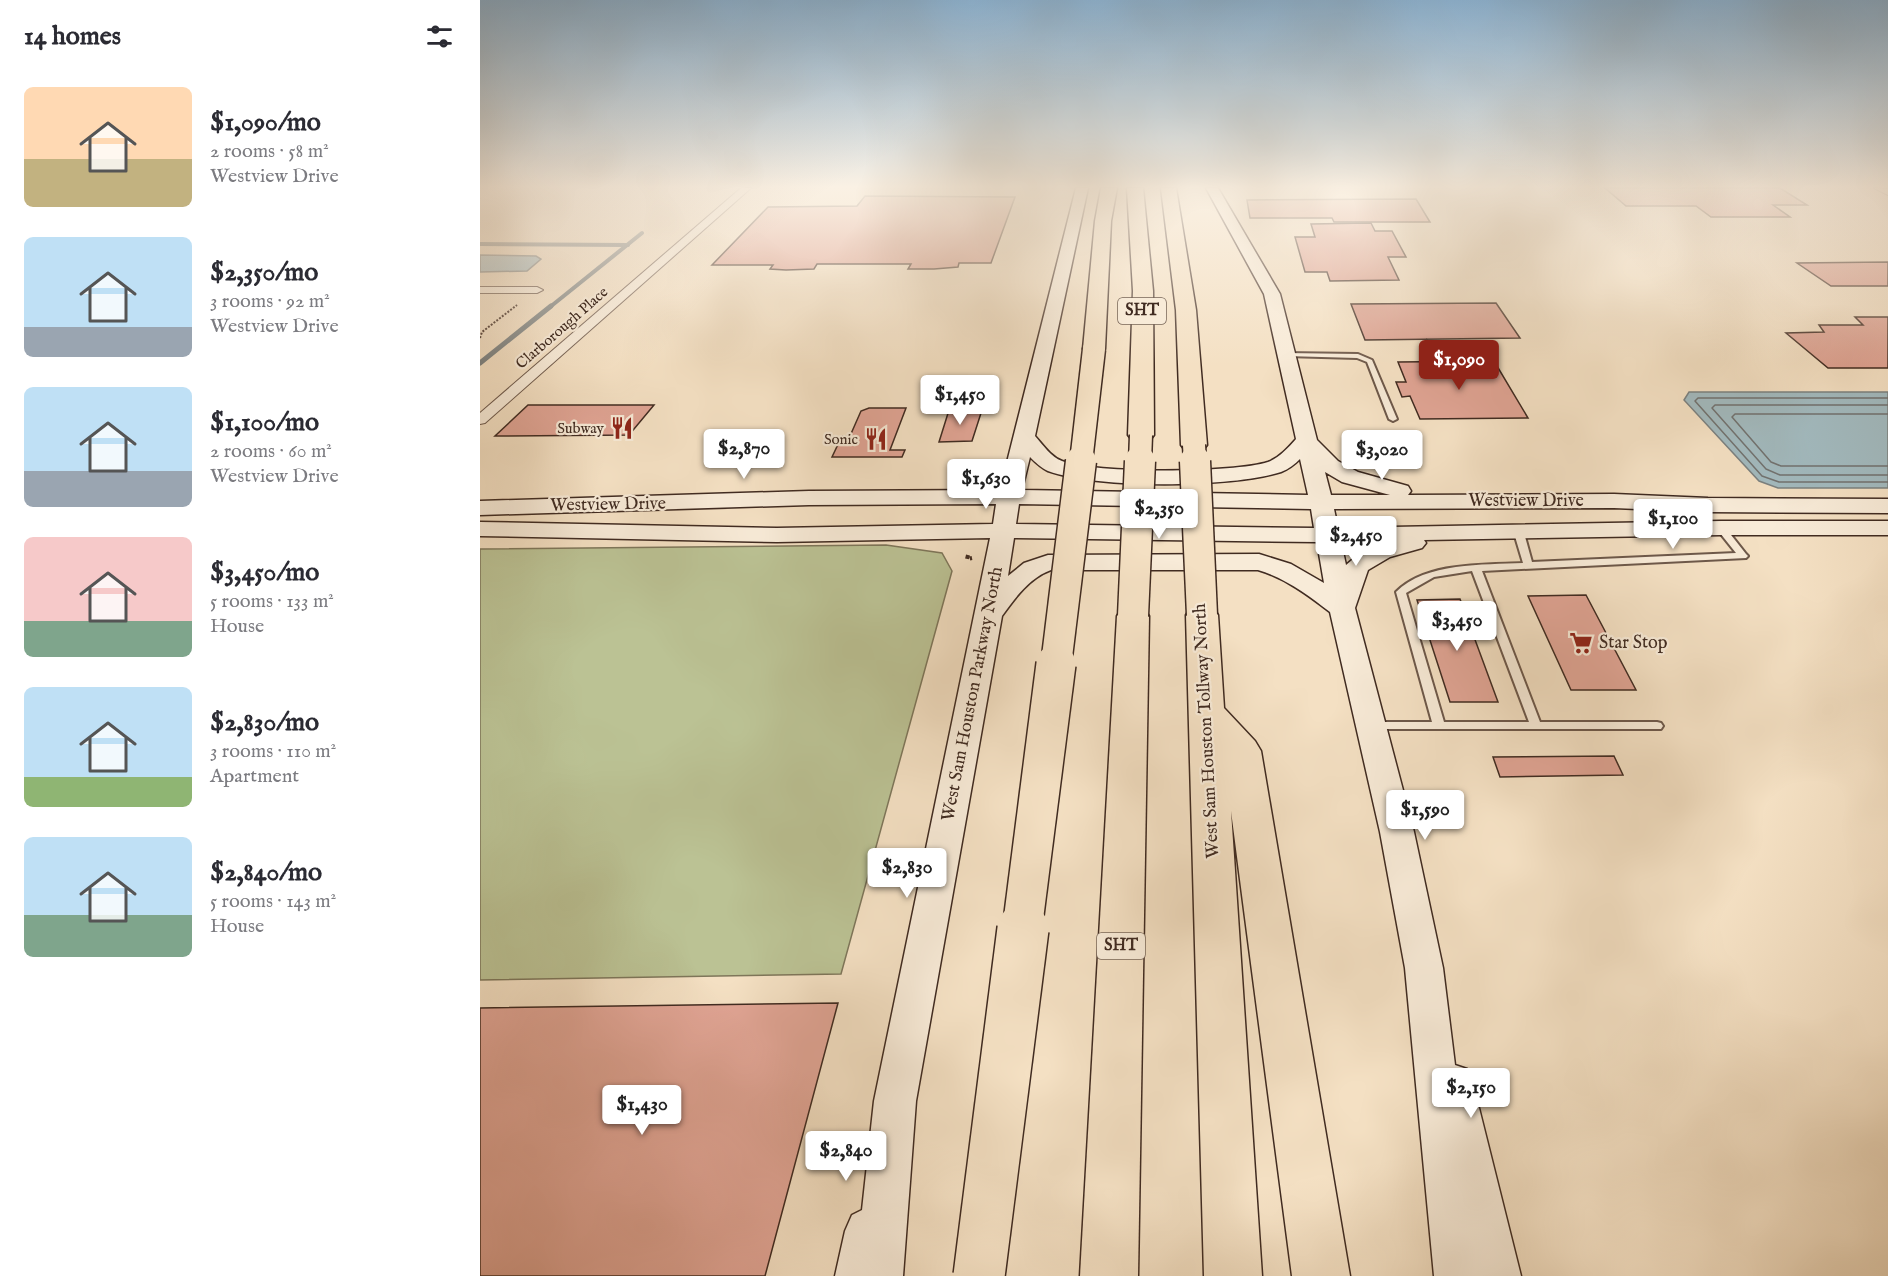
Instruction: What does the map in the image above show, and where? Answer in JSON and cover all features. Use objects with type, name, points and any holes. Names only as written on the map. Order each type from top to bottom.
[{"type":"highway","points":[[979,1276],[1082,456],[1094,349],[1101,248]]},
{"type":"highway","name":"SHT","points":[[1109,1276],[1141,435],[1143,291],[1140,248]]},
{"type":"highway","name":"West Sam Houston Tollway North","points":[[1177,248],[1186,310],[1194,446],[1233,1276]]},
{"type":"highway","points":[[1207,713],[1242,751],[1321,1276]]},
{"type":"main road","name":"West Sam Houston Parkway North","points":[[879,1276],[895,1101],[989,614],[1006,514],[1068,248]]},
{"type":"main road","points":[[1246,248],[1272,294],[1321,502],[1342,608],[1397,832],[1424,969],[1497,1276]]},
{"type":"main road","points":[[1025,437],[1051,465],[1067,471],[1096,475],[1237,475],[1274,468],[1287,460],[1306,441]]},
{"type":"main road","points":[[1306,441],[1330,466],[1350,477],[1443,501]]},
{"type":"main road","name":"Westview Drive","points":[[480,508],[809,498],[1006,514],[1327,535],[1721,528],[1888,528]]},
{"type":"main road","name":"Westview Drive","points":[[480,529],[777,535],[1006,514],[1321,502],[1614,501],[1708,505],[1888,506]]},
{"type":"main road","points":[[1708,505],[1721,528]]},
{"type":"main road","points":[[1342,608],[1354,570],[1363,561],[1388,549],[1458,534]]},
{"type":"main road","points":[[989,614],[1010,587],[1033,568],[1048,563],[1083,561],[1259,562],[1282,567],[1342,608]]},
{"type":"main road","points":[[1424,969],[1458,1276]]},
{"type":"main road","points":[[859,1276],[895,1101]]},
{"type":"street","name":"Clarborough Place","points":[[480,420],[678,248]]},
{"type":"street","points":[[480,290],[537,290]]},
{"type":"lane","points":[[1286,354],[1358,356],[1370,361],[1393,419]]},
{"type":"lane","points":[[1438,726],[1401,592],[1431,574],[1476,568],[1743,556],[1721,528]]},
{"type":"lane","points":[[1519,533],[1528,565]]},
{"type":"lane","points":[[1476,568],[1536,726]]},
{"type":"lane","points":[[1372,726],[1658,726]]},
{"type":"path","points":[[480,338],[482,332],[537,290]]},
{"type":"path","points":[[1426,339],[1428,343],[1448,355],[1451,362]]},
{"type":"path","points":[[968,555],[967,559],[972,558]]},
{"type":"green space","points":[[886,545],[942,553],[952,571],[841,974],[480,980],[480,549]]},
{"type":"water","points":[[480,255],[536,256],[541,259],[527,271],[480,272]]},
{"type":"water","points":[[1689,392],[1888,392],[1888,488],[1778,488],[1759,481],[1684,400]]},
{"type":"building","points":[[729,248],[997,248],[991,263],[959,263],[958,267],[934,269],[908,269],[911,264],[817,264],[814,269],[786,270],[770,269],[773,265],[712,265]]},
{"type":"building","points":[[1298,248],[1401,248],[1406,257],[1388,257],[1399,280],[1330,281],[1327,272],[1305,272]]},
{"type":"building","points":[[1888,262],[1888,286],[1831,286],[1797,263]]},
{"type":"building","points":[[1496,303],[1520,338],[1365,340],[1351,304]]},
{"type":"building","points":[[1855,317],[1888,317],[1888,368],[1828,368],[1786,333],[1824,332],[1819,325],[1863,325]]},
{"type":"building","points":[[1494,361],[1528,418],[1420,419],[1410,396],[1402,397],[1396,382],[1406,382],[1398,362]]},
{"type":"building","points":[[528,405],[654,405],[629,435],[495,436]]},
{"type":"building","points":[[869,408],[906,408],[890,450],[905,450],[902,457],[832,457],[842,436],[850,436],[861,411]]},
{"type":"building","points":[[949,410],[982,410],[972,441],[939,442]]},
{"type":"building","name":"Star Stop","points":[[1586,595],[1636,690],[1571,690],[1528,596]]},
{"type":"building","points":[[1460,599],[1498,702],[1450,702],[1417,600]]},
{"type":"building","points":[[1614,756],[1623,775],[1500,777],[1493,757]]},
{"type":"building","points":[[838,1003],[765,1276],[480,1276],[480,1008]]},
{"type":"waterway","points":[[550,307],[624,248]]},
{"type":"waterway","points":[[480,363],[551,306]]},
{"type":"place","name":"Subway","points":[[622,428]]},
{"type":"place","name":"Sonic","points":[[876,439]]},
{"type":"place","name":"Star Stop","points":[[1581,643]]}]
